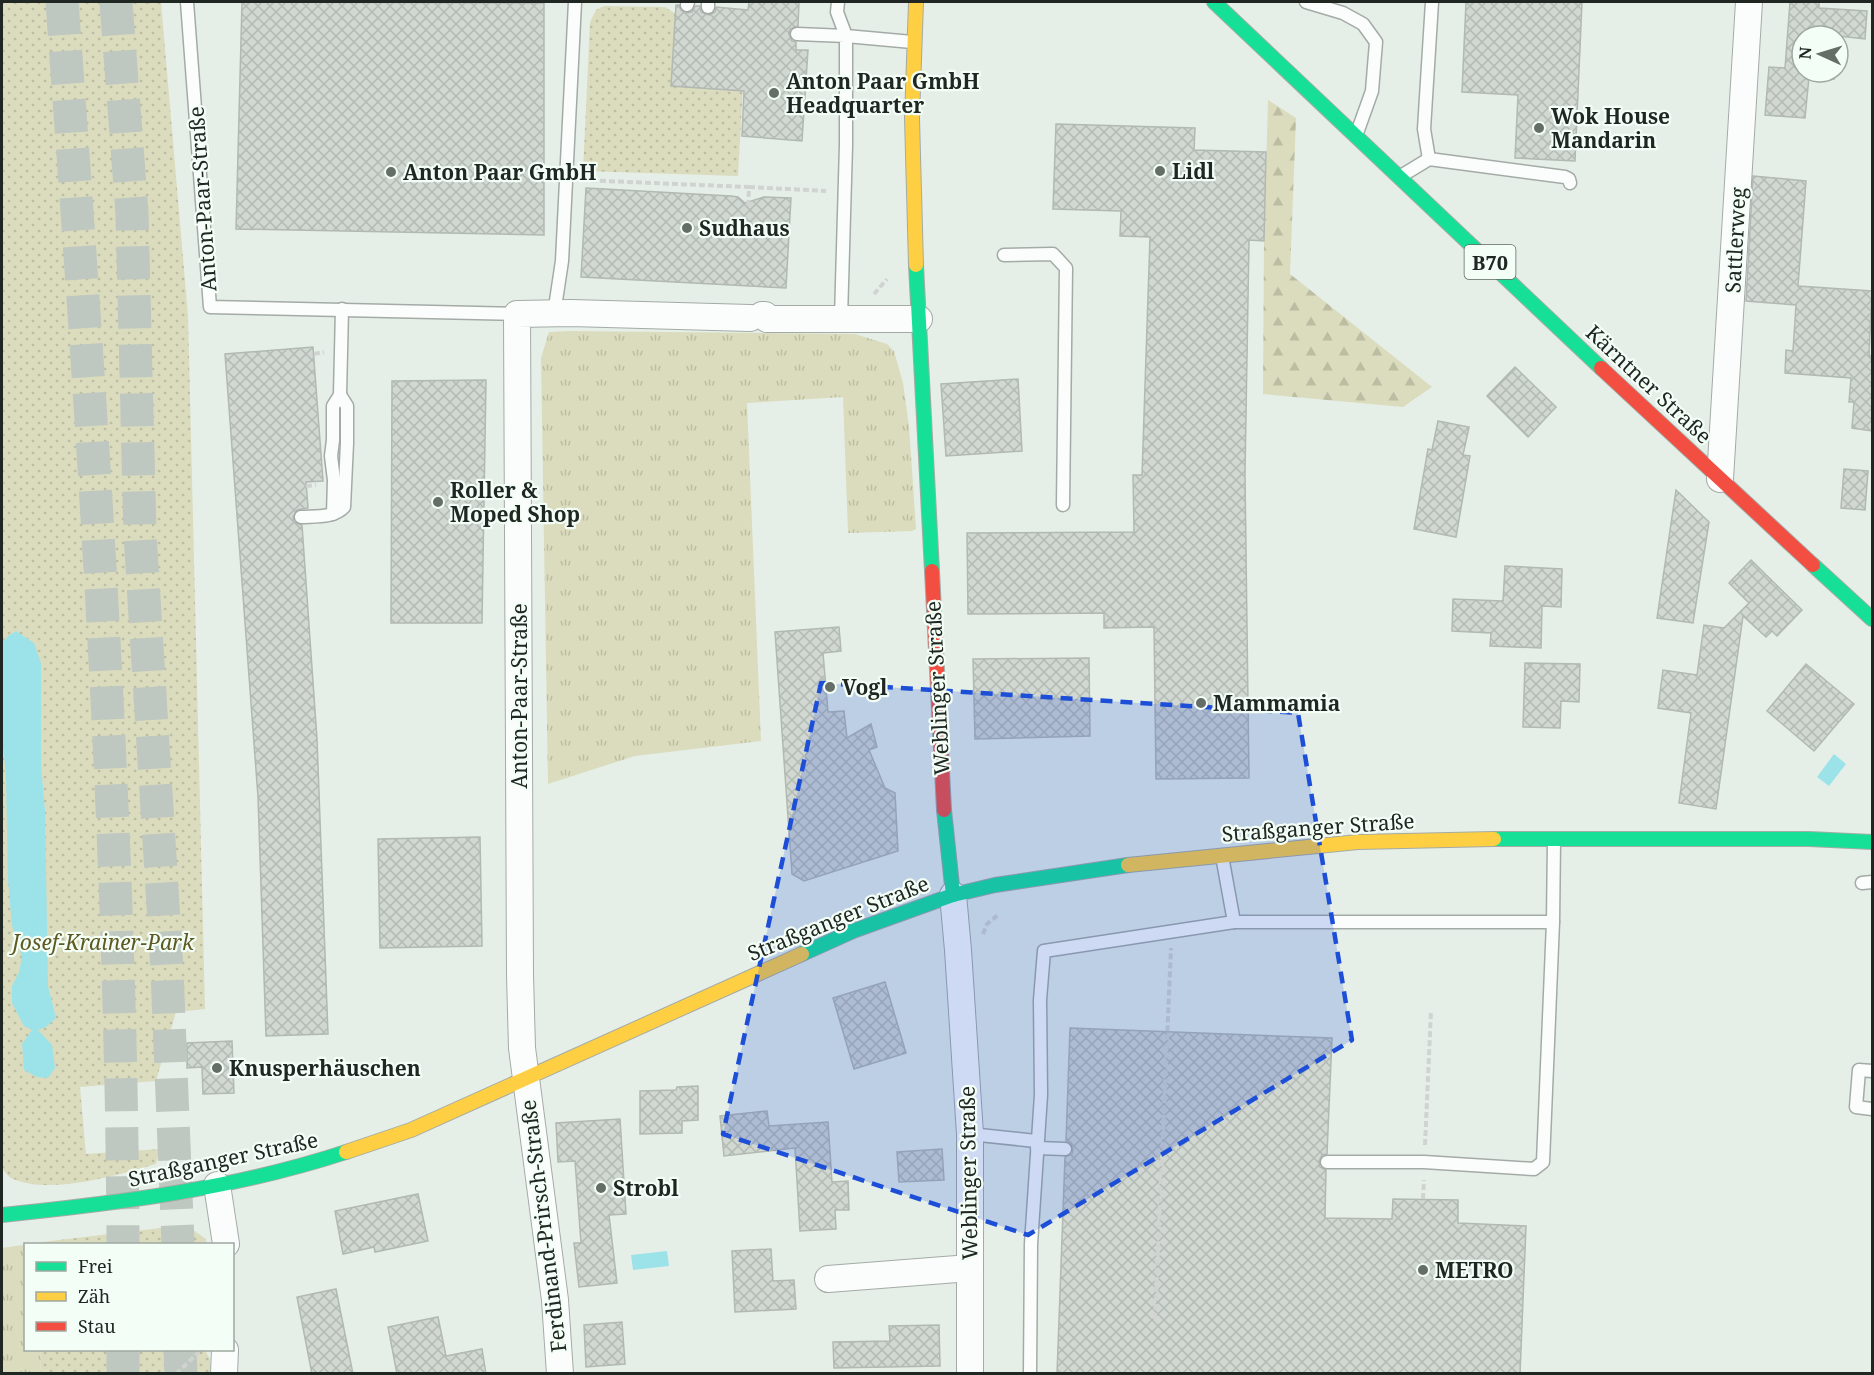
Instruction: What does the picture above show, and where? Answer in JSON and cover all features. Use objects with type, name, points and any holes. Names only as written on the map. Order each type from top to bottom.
[{"type":"street","name":"Weblinger Straße","points":[[916,2],[913,43],[913,141],[919,319],[941,757],[947,850],[958,950],[970,1134],[970,1374]]},
{"type":"street","name":"Kärntner Straße","points":[[1215,2],[1720,479],[1872,619]]},
{"type":"street","name":"Sattlerweg","points":[[1720,479],[1749,2]]},
{"type":"street","name":"Anton-Paar-Straße","points":[[526,1078],[522,1048],[520,975],[517,314],[919,319]]},
{"type":"street","name":"Straßganger Straße","points":[[2,1215],[111,1205],[274,1173],[357,1149],[411,1130],[853,931],[953,895],[995,885],[1094,869],[1222,854],[1358,842],[1809,839],[1872,842]]},
{"type":"street","name":"Ferdinand-Prirsch-Straße","points":[[526,1078],[555,1300],[560,1374]]},
{"type":"street","points":[[217,1185],[226,1243]]},
{"type":"street","points":[[828,1279],[970,1268]]},
{"type":"street","points":[[224,1374],[225,1351]]},
{"type":"lane","name":"Anton-Paar-Straße","points":[[187,2],[210,307],[517,314]]},
{"type":"lane","points":[[554,314],[561,273],[575,2]]},
{"type":"lane","points":[[838,2],[837,12],[846,36],[841,318]]},
{"type":"lane","points":[[1306,2],[1343,13],[1363,24],[1376,42],[1372,92],[1356,134]]},
{"type":"lane","points":[[1429,159],[1424,129],[1432,2]]},
{"type":"lane","points":[[797,34],[913,43]]},
{"type":"lane","points":[[1400,177],[1429,159],[1565,177],[1570,183]]},
{"type":"lane","points":[[1004,255],[1053,254],[1066,268],[1064,505]]},
{"type":"lane","points":[[333,514],[334,480],[326,459],[333,440],[333,406],[340,395],[342,309]]},
{"type":"lane","points":[[301,517],[333,514],[344,507],[347,406],[340,395]]},
{"type":"lane","points":[[1327,1162],[1424,1162],[1534,1169],[1543,1162],[1553,922],[1554,840]]},
{"type":"lane","points":[[1222,854],[1234,922]]},
{"type":"lane","points":[[1030,1374],[1031,1244],[1041,1095],[1040,1000],[1044,951],[1234,922],[1553,922]]},
{"type":"lane","points":[[1872,1071],[1858,1070],[1856,1107],[1872,1108]]},
{"type":"lane","points":[[970,1134],[1065,1149]]},
{"type":"path","points":[[566,180],[844,192]]},
{"type":"path","points":[[748,206],[749,187]]},
{"type":"path","points":[[314,354],[325,352]]},
{"type":"path","points":[[1155,1319],[1172,932]]},
{"type":"path","points":[[1423,1199],[1431,1011]]},
{"type":"path","points":[[176,1374],[201,1351]]},
{"type":"highlighted area","points":[[821,683],[1298,713],[1352,1040],[1028,1235],[723,1134]]},
{"type":"green space","name":"Josef-Krainer-Park","points":[[2,2],[161,2],[188,316],[205,1009],[176,1012],[156,1081],[80,1087],[86,1154],[160,1149],[156,1164],[84,1182],[45,1185],[11,1178],[2,1168]]},
{"type":"green space","points":[[604,6],[665,7],[676,14],[671,86],[745,49],[738,176],[583,171],[590,22],[596,10]]},
{"type":"green space","points":[[1268,100],[1296,118],[1290,274],[1432,387],[1403,407],[1263,394]]},
{"type":"green space","points":[[549,332],[855,334],[887,344],[894,351],[903,383],[909,426],[916,529],[848,533],[843,397],[747,403],[761,741],[635,756],[548,784],[541,358]]},
{"type":"green space","points":[[186,1225],[206,1239],[206,1243],[42,1242]]},
{"type":"green space","points":[[24,1244],[24,1351],[41,1351],[40,1373],[2,1374],[2,1248]]},
{"type":"green space","points":[[41,1351],[206,1351],[210,1359],[212,1374],[40,1374]]},
{"type":"water","points":[[16,631],[34,643],[41,663],[41,765],[45,811],[48,986],[56,1018],[46,1027],[38,1030],[52,1045],[55,1068],[48,1078],[37,1077],[24,1070],[22,1044],[32,1030],[24,1026],[12,1003],[12,986],[19,972],[22,957],[12,926],[8,880],[6,776],[2,735],[3,642]]},
{"type":"water","points":[[1834,754],[1846,764],[1829,786],[1817,777]]},
{"type":"water","points":[[667,1251],[669,1266],[633,1270],[631,1255]]},
{"type":"building","name":"Anton Paar GmbH","points":[[242,2],[544,3],[544,235],[236,229]]},
{"type":"building","points":[[749,2],[799,2],[798,26],[790,29],[789,34],[792,41],[796,42],[796,50],[808,50],[802,141],[742,136],[744,91],[671,86],[676,5],[679,5],[685,13],[692,12],[695,6],[700,6],[701,12],[709,15],[715,12],[716,7],[748,10]]},
{"type":"building","points":[[1466,2],[1582,2],[1575,161],[1515,158],[1518,95],[1462,92]]},
{"type":"building","points":[[1790,2],[1819,2],[1819,8],[1867,11],[1865,39],[1850,37],[1850,24],[1790,24],[1790,84],[1808,84],[1805,118],[1765,115],[1769,67],[1785,68]]},
{"type":"building","points":[[1056,124],[1195,128],[1194,150],[1266,152],[1264,241],[1249,240],[1245,474],[1249,778],[1156,779],[1154,627],[1104,628],[1104,613],[968,614],[967,533],[1134,532],[1133,475],[1142,475],[1150,237],[1120,236],[1121,211],[1053,209]]},
{"type":"building","points":[[1753,176],[1806,181],[1798,286],[1872,291],[1869,356],[1872,356],[1872,431],[1852,428],[1854,402],[1849,402],[1851,378],[1785,373],[1786,350],[1793,351],[1796,305],[1746,301]]},
{"type":"building","name":"Sudhaus","points":[[586,188],[731,196],[738,197],[745,203],[764,197],[791,198],[786,288],[581,277]]},
{"type":"building","points":[[313,347],[323,481],[306,482],[308,508],[297,510],[293,517],[294,522],[302,525],[317,739],[328,1034],[266,1036],[258,797],[225,354]]},
{"type":"building","points":[[1515,367],[1556,407],[1528,437],[1487,396]]},
{"type":"building","points":[[1018,379],[1022,451],[946,456],[941,384]]},
{"type":"building","name":"Roller & Moped Shop","points":[[486,380],[482,623],[391,623],[392,381]]},
{"type":"building","points":[[1438,421],[1469,427],[1463,455],[1470,456],[1456,537],[1414,529],[1428,449],[1432,450]]},
{"type":"building","points":[[1844,469],[1868,471],[1865,510],[1841,508]]},
{"type":"building","points":[[1676,490],[1709,522],[1693,623],[1657,618]]},
{"type":"building","points":[[1751,560],[1802,610],[1777,636],[1772,631],[1766,637],[1743,616],[1716,809],[1679,803],[1691,713],[1658,708],[1663,670],[1697,675],[1704,625],[1724,628],[1749,603],[1729,583]]},
{"type":"building","points":[[1505,566],[1562,569],[1561,607],[1542,606],[1541,648],[1490,646],[1491,633],[1452,631],[1453,599],[1503,601]]},
{"type":"building","points":[[839,627],[841,651],[823,653],[828,712],[844,711],[847,738],[871,724],[877,747],[869,750],[885,788],[895,793],[898,851],[804,881],[792,874],[775,632]]},
{"type":"building","points":[[1089,658],[1090,736],[975,739],[973,659]]},
{"type":"building","points":[[1525,663],[1580,664],[1579,702],[1561,701],[1560,728],[1523,727]]},
{"type":"building","points":[[1806,664],[1854,704],[1814,751],[1767,711]]},
{"type":"building","points":[[480,837],[482,946],[380,948],[378,839]]},
{"type":"building","points":[[885,982],[906,1053],[854,1069],[833,998]]},
{"type":"building","points":[[1070,1028],[1332,1038],[1327,1154],[1322,1155],[1319,1161],[1320,1167],[1326,1170],[1325,1218],[1392,1219],[1393,1199],[1458,1200],[1458,1223],[1526,1226],[1520,1374],[1057,1374],[1065,1157],[1072,1154],[1073,1149],[1070,1142],[1066,1141]]},
{"type":"building","name":"Knusperhäuschen","points":[[232,1041],[234,1093],[203,1094],[202,1067],[187,1068],[187,1043]]},
{"type":"building","points":[[698,1086],[698,1120],[682,1121],[682,1133],[640,1134],[640,1091],[676,1090],[677,1087]]},
{"type":"building","points":[[767,1111],[769,1126],[828,1122],[832,1182],[848,1181],[849,1210],[835,1210],[836,1229],[800,1231],[795,1148],[724,1156],[720,1116]]},
{"type":"building","name":"Strobl","points":[[620,1119],[626,1214],[609,1215],[617,1283],[579,1287],[574,1243],[581,1243],[575,1161],[558,1162],[556,1123]]},
{"type":"building","points":[[942,1149],[944,1180],[899,1182],[897,1152]]},
{"type":"building","points":[[418,1194],[428,1241],[375,1252],[374,1247],[343,1254],[335,1211]]},
{"type":"building","points":[[771,1249],[773,1281],[794,1280],[796,1309],[735,1312],[732,1251]]},
{"type":"building","points":[[336,1289],[353,1374],[312,1374],[297,1297]]},
{"type":"building","points":[[438,1317],[446,1356],[482,1349],[486,1374],[397,1374],[388,1327]]},
{"type":"building","points":[[622,1322],[625,1364],[586,1367],[584,1325]]},
{"type":"building","points":[[939,1325],[940,1366],[834,1368],[833,1342],[890,1341],[889,1326]]},
{"type":"tunnel","points":[[62,2],[94,467],[111,778],[121,1088],[123,1243]]},
{"type":"tunnel","points":[[116,2],[132,213],[140,534],[167,970],[178,1243]]},
{"type":"tunnel","points":[[123,1351],[123,1374]]},
{"type":"tunnel","points":[[180,1351],[181,1374]]},
{"type":"traffic: fast","points":[[1214,2],[1601,368]]},
{"type":"traffic: fast","points":[[916,265],[932,571]]},
{"type":"traffic: fast","points":[[1813,565],[1872,619]]},
{"type":"traffic: fast","points":[[944,810],[953,895]]},
{"type":"traffic: fast","points":[[1494,839],[1809,839],[1872,842]]},
{"type":"traffic: fast","points":[[802,954],[853,931],[953,895],[995,885],[1128,865]]},
{"type":"traffic: fast","points":[[2,1215],[176,1193],[261,1176],[346,1152]]},
{"type":"traffic: slow","points":[[916,2],[912,118],[916,265]]},
{"type":"traffic: slow","points":[[1128,865],[1358,842],[1494,839]]},
{"type":"traffic: slow","points":[[346,1152],[411,1130],[802,954]]},
{"type":"traffic: jam","points":[[1601,368],[1813,565]]},
{"type":"traffic: jam","points":[[932,571],[944,810]]},
{"type":"place","name":"Anton Paar GmbH Headquarter","points":[[774,93]]},
{"type":"place","name":"Wok House Mandarin","points":[[1539,128]]},
{"type":"place","name":"Lidl","points":[[1160,171]]},
{"type":"place","name":"Anton Paar GmbH","points":[[391,172]]},
{"type":"place","name":"Sudhaus","points":[[687,228]]},
{"type":"place","name":"Roller & Moped Shop","points":[[438,502]]},
{"type":"place","name":"Vogl","points":[[830,687]]},
{"type":"place","name":"Mammamia","points":[[1201,703]]},
{"type":"place","name":"Knusperhäuschen","points":[[217,1068]]},
{"type":"place","name":"Strobl","points":[[601,1188]]},
{"type":"place","name":"METRO","points":[[1423,1270]]}]
